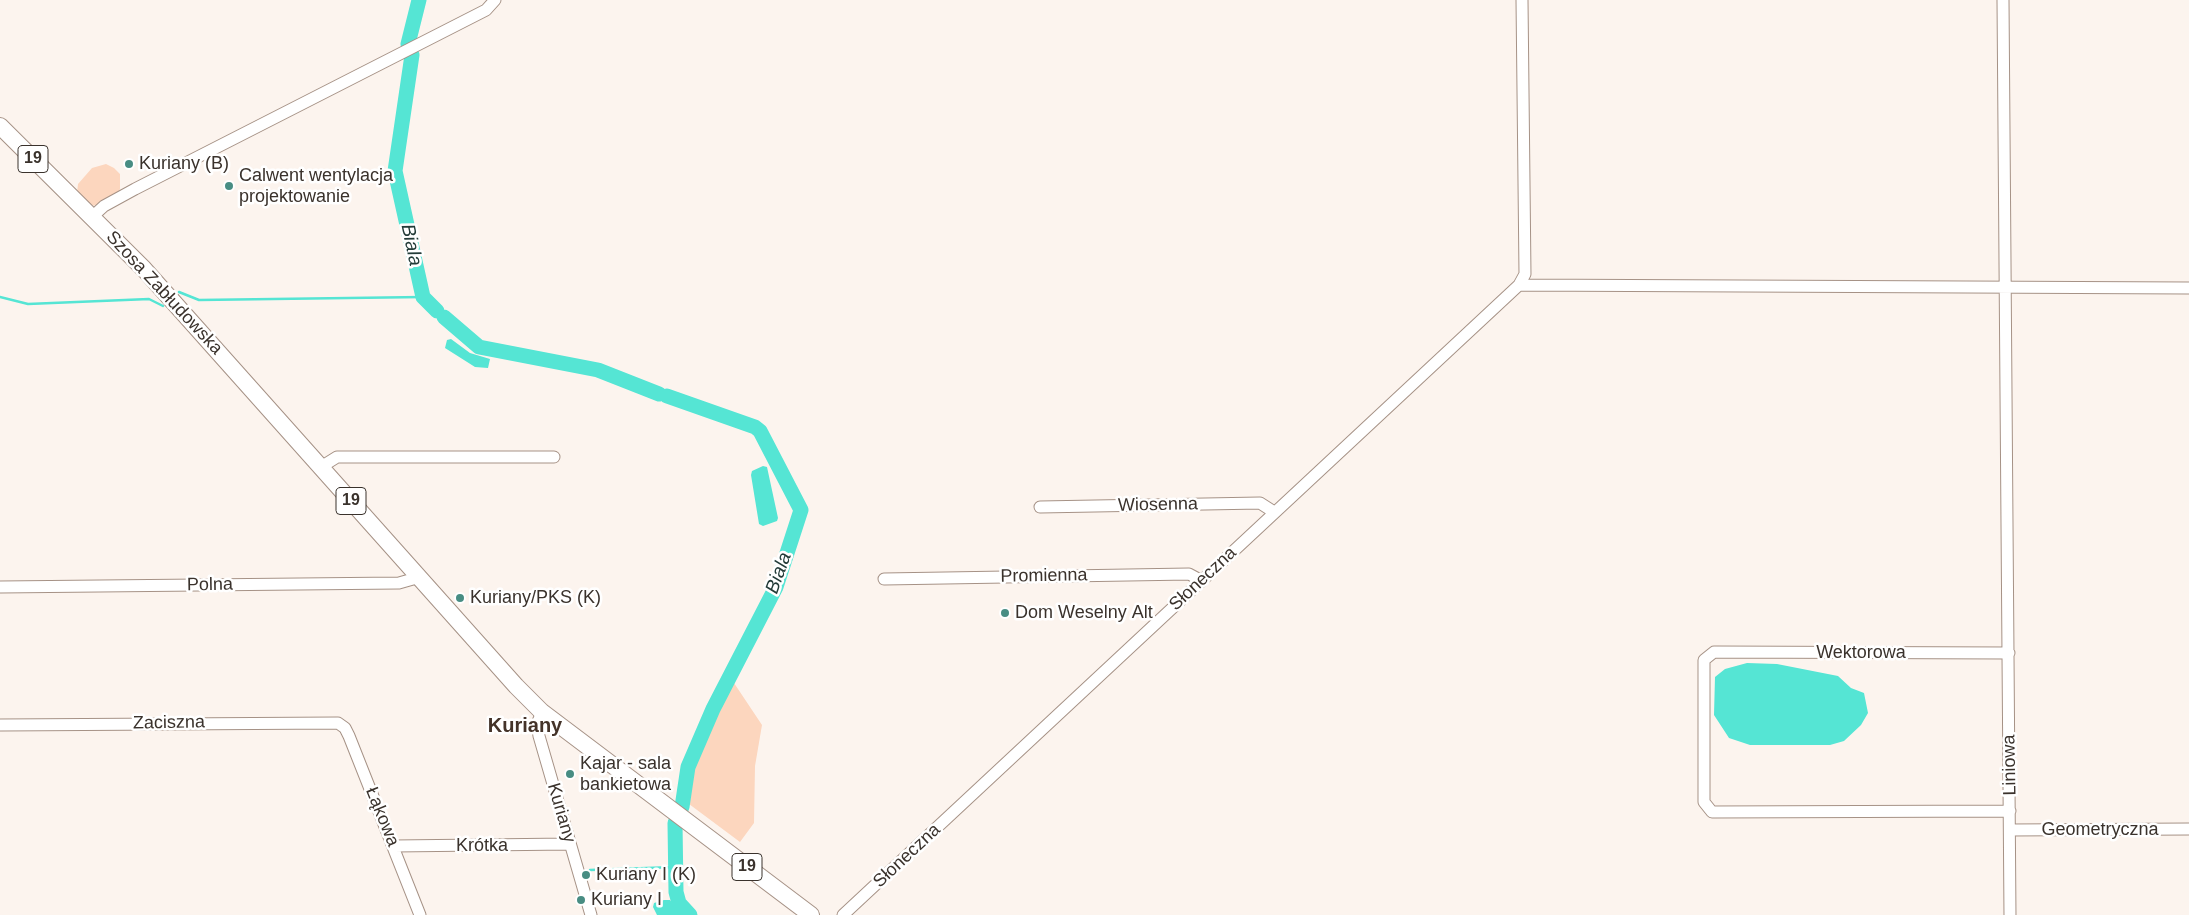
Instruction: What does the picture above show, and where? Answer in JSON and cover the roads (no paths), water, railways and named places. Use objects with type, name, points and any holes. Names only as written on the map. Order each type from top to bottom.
[{"type":"highway","name":"Szosa Zabłudowska","points":[[0,126],[150,276],[516,686],[542,712],[811,915]]},
{"type":"street","points":[[92,217],[104,206],[135,189],[486,10],[495,0]]},
{"type":"street","points":[[1522,0],[1525,274],[1519,285],[2189,288]]},
{"type":"street","name":"Liniowa","points":[[2003,0],[2010,915]]},
{"type":"street","name":"Słoneczna","points":[[842,915],[1519,285]]},
{"type":"street","points":[[321,467],[337,457],[554,457]]},
{"type":"street","name":"Wiosenna","points":[[1040,507],[1260,503],[1274,512]]},
{"type":"street","name":"Promienna","points":[[884,579],[1189,574],[1202,581]]},
{"type":"street","name":"Polna","points":[[0,587],[399,582],[413,579],[418,575]]},
{"type":"street","name":"Wektorowa","points":[[2009,653],[1714,652],[1704,660],[1704,802],[1712,812],[2010,811]]},
{"type":"street","name":"Kuriany","points":[[542,712],[536,724],[591,915]]},
{"type":"street","name":"Zaciszna","points":[[0,725],[338,722]]},
{"type":"street","name":"Łąkowa","points":[[338,722],[345,728],[349,736],[420,915]]},
{"type":"street","name":"Geometryczna","points":[[2010,830],[2189,829]]},
{"type":"street","name":"Krótka","points":[[394,846],[570,844]]},
{"type":"water","points":[[451,339],[470,353],[490,359],[488,368],[475,367],[445,348],[447,340]]},
{"type":"water","points":[[763,466],[767,467],[778,518],[777,521],[763,526],[759,524],[751,475],[752,471]]},
{"type":"water","points":[[1747,663],[1777,664],[1838,676],[1851,688],[1864,693],[1868,713],[1861,725],[1844,741],[1830,745],[1750,745],[1729,738],[1714,715],[1715,677],[1725,669]]},
{"type":"water","points":[[670,900],[681,915],[657,915],[653,907],[654,903]]},
{"type":"waterway","name":"Biala","points":[[408,44],[419,0]]},
{"type":"waterway","name":"Biala","points":[[412,55],[395,171],[423,297],[437,311]]},
{"type":"waterway","points":[[179,292],[199,300],[423,297]]},
{"type":"waterway","points":[[0,297],[28,304],[149,299],[163,306]]},
{"type":"waterway","name":"Biala","points":[[444,317],[479,347],[598,370],[659,394]]},
{"type":"waterway","name":"Biala","points":[[667,396],[755,427],[760,431],[801,510],[776,587],[713,709],[688,767],[682,807]]},
{"type":"waterway","name":"Biala","points":[[675,823],[676,892],[679,903],[690,915]]},
{"type":"waterway","points":[[590,870],[675,867]]},
{"type":"place","name":"Kuriany (B)","points":[[129,164]]},
{"type":"place","name":"Calwent wentylacja projektowanie","points":[[229,186]]},
{"type":"place","name":"Kuriany/PKS (K)","points":[[460,598]]},
{"type":"place","name":"Dom Weselny Alt","points":[[1005,613]]},
{"type":"place","name":"Kajar - sala bankietowa","points":[[570,774]]},
{"type":"place","name":"Kuriany I (K)","points":[[586,875]]},
{"type":"place","name":"Kuriany I","points":[[581,900]]},
{"type":"district","name":"Kuriany","points":[[525,726]]}]
